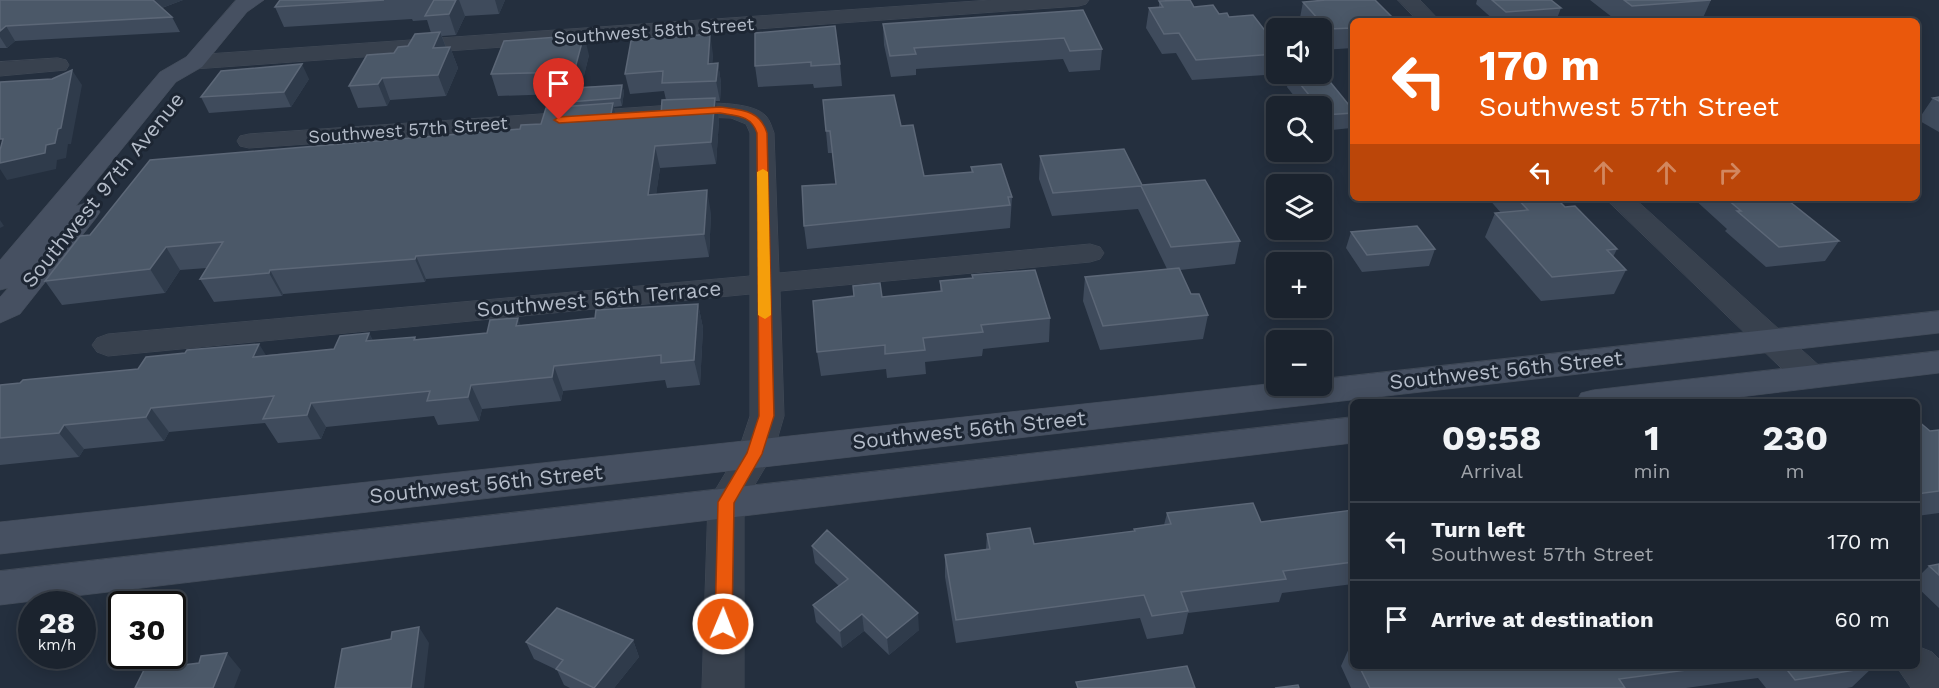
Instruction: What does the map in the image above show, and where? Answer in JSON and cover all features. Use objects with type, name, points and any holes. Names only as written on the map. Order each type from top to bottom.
[{"type":"main road","name":"Southwest 97th Avenue","points":[[0,280],[168,77],[194,62],[242,2]]},
{"type":"main road","name":"Southwest 97th Avenue","points":[[0,313],[9,307],[196,75],[194,62]]},
{"type":"main road","name":"Southwest 56th Street","points":[[0,538],[1939,322]]},
{"type":"main road","name":"Southwest 56th Street","points":[[1652,399],[1939,362]]},
{"type":"main road","name":"Southwest 56th Street","points":[[0,588],[1350,430]]},
{"type":"street","name":"Southwest 58th Street","points":[[194,62],[1079,0]]},
{"type":"street","points":[[1408,0],[1427,18]]},
{"type":"street","points":[[0,69],[58,65]]},
{"type":"street","name":"Southwest 57th Street","points":[[249,141],[702,110],[747,114],[756,119],[762,133],[764,283]]},
{"type":"street","points":[[1621,201],[1810,377]]},
{"type":"street","name":"Southwest 56th Terrace","points":[[108,345],[1090,253]]},
{"type":"street","points":[[723,688],[726,502],[755,454],[767,416],[764,283]]},
{"type":"street","points":[[1920,667],[1939,688]]},
{"type":"building","points":[[0,0],[153,0],[172,17],[6,26],[0,31]]},
{"type":"building","points":[[280,0],[384,0],[275,7]]},
{"type":"building","points":[[434,0],[456,0],[449,14],[425,16]]},
{"type":"building","points":[[1190,0],[1194,7],[1213,5],[1219,14],[1227,13],[1229,17],[1253,15],[1266,32],[1266,55],[1196,60],[1179,33],[1164,34],[1149,8],[1163,7],[1159,1]]},
{"type":"building","points":[[1375,0],[1393,18],[1350,18],[1350,28],[1332,29],[1332,18],[1317,18],[1303,2]]},
{"type":"building","points":[[1492,0],[1551,0],[1561,8],[1506,12]]},
{"type":"building","points":[[1624,0],[1711,0],[1632,6]]},
{"type":"building","points":[[1083,10],[1102,49],[1070,51],[1064,38],[914,48],[916,54],[890,56],[883,24]]},
{"type":"building","points":[[835,26],[840,64],[811,66],[811,62],[755,66],[755,33]]},
{"type":"building","points":[[440,32],[433,48],[450,47],[438,75],[382,78],[378,84],[349,86],[367,55],[394,53],[398,47],[408,46],[415,34]]},
{"type":"building","points":[[710,34],[708,64],[718,63],[716,81],[662,83],[663,71],[625,74],[631,41]]},
{"type":"building","points":[[584,35],[574,72],[491,74],[504,41]]},
{"type":"building","points":[[302,64],[284,92],[201,97],[221,71]]},
{"type":"building","points":[[72,70],[61,128],[58,129],[55,143],[46,145],[45,153],[0,163],[3,139],[0,139],[0,82],[52,79]]},
{"type":"building","points":[[1300,84],[1332,84],[1350,106],[1350,113],[1332,114],[1332,96],[1310,96]]},
{"type":"building","points":[[622,85],[620,98],[556,103],[560,89]]},
{"type":"building","points":[[894,95],[901,126],[913,125],[924,176],[973,172],[971,167],[1001,164],[1012,197],[1008,197],[1010,205],[804,226],[802,186],[836,184],[830,131],[826,131],[823,100]]},
{"type":"building","points":[[715,98],[711,142],[655,146],[648,195],[707,190],[704,234],[416,256],[415,259],[270,270],[269,273],[200,279],[223,242],[166,247],[150,269],[45,281],[80,236],[90,235],[150,160],[520,129],[521,125],[541,124],[546,108],[613,103],[610,119],[661,116],[662,100]]},
{"type":"building","points":[[1124,149],[1142,185],[1205,180],[1240,241],[1171,247],[1141,186],[1053,193],[1040,156]]},
{"type":"building","points":[[1520,201],[1559,201],[1565,207],[1575,206],[1617,249],[1607,250],[1626,270],[1552,277],[1495,213],[1528,210]]},
{"type":"building","points":[[1729,201],[1789,201],[1839,241],[1779,247],[1737,211],[1741,211]]},
{"type":"building","points":[[1417,226],[1435,249],[1367,255],[1351,232]]},
{"type":"building","points":[[1179,268],[1191,294],[1199,294],[1208,315],[1103,326],[1085,277]]},
{"type":"building","points":[[1035,270],[1050,318],[981,325],[983,332],[923,338],[925,350],[885,354],[885,345],[817,352],[813,301],[854,296],[853,286],[880,283],[882,297],[942,291],[940,281],[973,278],[972,275]]},
{"type":"building","points":[[698,304],[694,360],[661,363],[661,355],[554,366],[552,377],[471,385],[468,397],[427,401],[430,391],[311,403],[307,415],[263,419],[274,396],[151,408],[146,417],[64,425],[59,433],[0,438],[0,385],[20,383],[23,380],[138,369],[146,357],[185,353],[187,350],[259,344],[253,357],[334,349],[340,336],[369,333],[366,341],[415,337],[414,340],[487,333],[490,320],[518,318],[516,326],[595,318],[596,310]]},
{"type":"building","points":[[1920,423],[1930,431],[1939,430],[1939,491],[1920,494]]},
{"type":"building","points":[[1253,503],[1261,522],[1350,510],[1350,562],[1283,571],[1286,579],[1181,592],[1188,611],[1152,616],[1144,595],[956,620],[945,555],[990,549],[987,534],[1030,528],[1034,544],[1171,524],[1167,513]]},
{"type":"building","points":[[827,530],[918,613],[887,638],[862,614],[840,631],[813,605],[848,579],[812,546]]},
{"type":"building","points":[[1939,564],[1939,575],[1929,566]]},
{"type":"building","points":[[557,608],[633,640],[594,688],[556,669],[563,660],[526,642]]},
{"type":"building","points":[[419,627],[411,688],[335,688],[342,649],[391,639],[392,632]]},
{"type":"building","points":[[227,653],[213,688],[135,688],[144,670],[186,669],[186,665],[199,663],[201,656]]},
{"type":"building","points":[[1187,666],[1195,688],[1078,688],[1076,682]]},
{"type":"building","points":[[1360,669],[1694,669],[1619,679],[1625,688],[1370,688]]},
{"type":"building","points":[[1786,669],[1861,669],[1795,680]]},
{"type":"building","points":[[1298,685],[1299,688],[1275,688]]},
{"type":"slow traffic","points":[[763,172],[765,315]]},
{"type":"route","points":[[559,120],[720,110],[747,114],[756,119],[762,133],[767,416],[755,454],[726,502],[723,624]]}]
